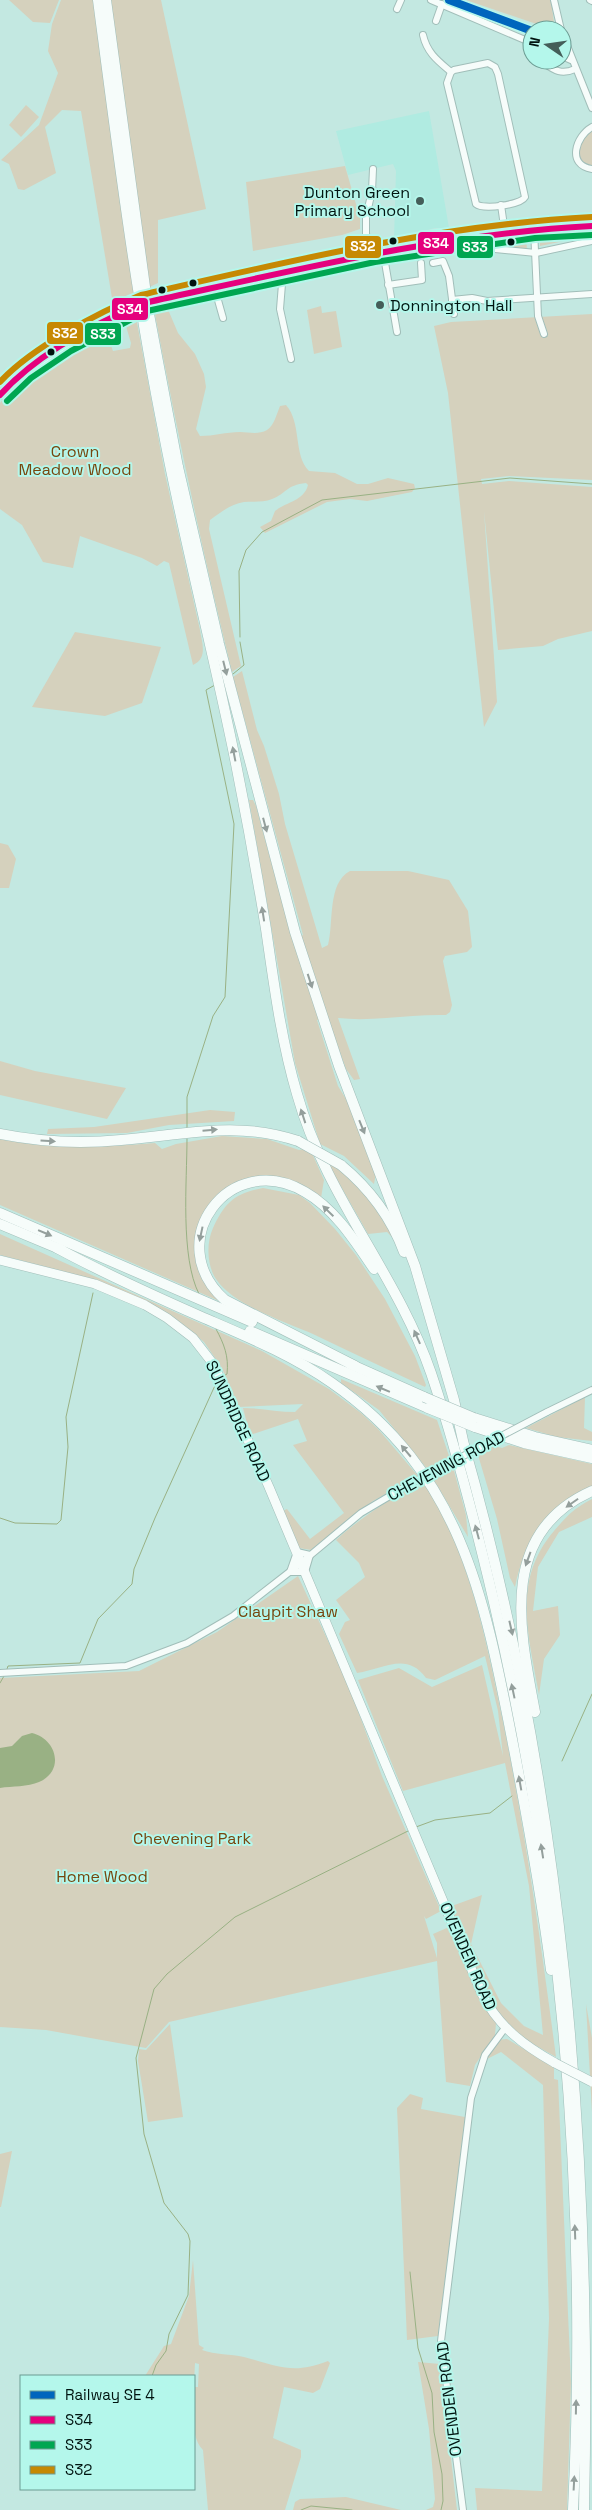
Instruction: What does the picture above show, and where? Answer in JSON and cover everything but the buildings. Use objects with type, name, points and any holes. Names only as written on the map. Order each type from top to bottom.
[{"type":"highway","points":[[98,0],[133,260],[150,362],[177,497],[241,790],[291,1072],[306,1124],[324,1167],[406,1314],[428,1364],[449,1429],[477,1532],[508,1663],[544,1867],[560,1994],[573,2189],[577,2306],[573,2510]]},
{"type":"highway","points":[[106,0],[128,177],[148,309],[183,490],[219,644],[300,950],[339,1066],[416,1266],[452,1392],[518,1660],[555,1867],[576,2044],[586,2204],[589,2331],[584,2510]]},
{"type":"highway","points":[[0,1134],[40,1140],[96,1142],[233,1128],[266,1132],[298,1141],[341,1165],[373,1196],[398,1238],[464,1445]]},
{"type":"highway","points":[[355,1366],[242,1310],[216,1291],[203,1269],[199,1243],[206,1218],[216,1202],[237,1187],[262,1180],[288,1184],[307,1193],[343,1227],[406,1314]]},
{"type":"highway","points":[[0,1213],[355,1366],[424,1397],[475,1423],[592,1450]]},
{"type":"highway","points":[[0,1224],[428,1408],[475,1423],[533,1446],[592,1458]]},
{"type":"highway","points":[[57,1248],[104,1273],[271,1348],[321,1376],[380,1422],[406,1450],[435,1491],[458,1535],[472,1569],[493,1649],[531,1843],[564,2055]]},
{"type":"highway","points":[[555,1867],[553,1812],[526,1654],[520,1594],[527,1562],[540,1534],[561,1511],[592,1491]]},
{"type":"main road","points":[[0,395],[22,372],[131,308],[162,298],[383,251],[534,229],[592,226]]},
{"type":"main road","name":"SUNDRIDGE ROAD","points":[[0,1260],[95,1284],[151,1308],[193,1338],[221,1377],[301,1563]]},
{"type":"main road","name":"OVENDEN ROAD","points":[[301,1563],[482,1994],[505,2028]]},
{"type":"main road","points":[[505,2028],[524,2044],[592,2082]]},
{"type":"street","points":[[397,9],[400,0]]},
{"type":"street","points":[[431,0],[522,39]]},
{"type":"street","points":[[554,0],[559,20]]},
{"type":"street","points":[[436,21],[442,4]]},
{"type":"street","points":[[423,35],[425,45],[432,56],[451,72]]},
{"type":"street","points":[[572,62],[592,108]]},
{"type":"street","points":[[482,63],[492,64],[496,67],[525,192],[523,200],[483,208],[476,204],[447,83],[451,72],[482,63]]},
{"type":"street","points":[[554,70],[558,73],[566,73],[575,69]]},
{"type":"street","points":[[592,127],[583,133],[576,143],[578,161],[587,168],[592,168]]},
{"type":"street","points":[[373,169],[372,191],[366,217],[366,234],[373,253]]},
{"type":"street","points":[[372,191],[392,195]]},
{"type":"street","points":[[501,205],[505,233]]},
{"type":"street","points":[[534,229],[538,316],[544,334]]},
{"type":"street","points":[[478,249],[536,253],[592,241]]},
{"type":"street","points":[[383,251],[397,332]]},
{"type":"street","points":[[433,263],[443,262],[449,276],[454,314]]},
{"type":"street","points":[[388,285],[423,278],[421,263]]},
{"type":"street","points":[[280,272],[282,284],[280,309],[291,359]]},
{"type":"street","points":[[214,286],[223,318]]},
{"type":"street","points":[[452,300],[472,298],[486,304],[538,297],[592,294]]},
{"type":"street","name":"CHEVENING ROAD","points":[[0,1672],[126,1666],[213,1630],[290,1572],[361,1512],[410,1484],[592,1390]]},
{"type":"street","points":[[297,1552],[310,1555],[305,1572],[290,1572],[297,1552]]},
{"type":"street","name":"OVENDEN ROAD","points":[[463,2510],[440,2341],[471,2098],[485,2055],[505,2028]]},
{"type":"shaded area","name":"Dunton Green Primary School","points":[[429,111],[449,228],[435,228],[394,239],[396,171],[393,164],[348,175],[336,131]]},
{"type":"shaded area","points":[[32,1733],[41,1736],[52,1748],[55,1763],[52,1771],[47,1777],[35,1784],[0,1788],[0,1748],[12,1746],[22,1736]]},
{"type":"green space","points":[[9,0],[59,0],[50,23],[33,22]]},
{"type":"green space","points":[[61,0],[161,0],[206,209],[158,220],[158,283],[113,304],[81,111],[62,110],[45,127],[56,173],[24,190],[18,189],[9,164],[1,160],[39,125],[58,73],[48,51],[52,24]]},
{"type":"green space","points":[[466,0],[551,0],[554,20],[525,20]]},
{"type":"green space","points":[[26,105],[39,117],[21,137],[9,125]]},
{"type":"green space","points":[[592,127],[592,169],[579,161],[577,143]]},
{"type":"green space","points":[[345,166],[360,218],[360,229],[342,235],[253,251],[246,182]]},
{"type":"green space","points":[[588,228],[588,236],[540,246],[540,234]]},
{"type":"green space","points":[[526,237],[527,249],[485,245],[485,242]]},
{"type":"green space","points":[[164,300],[178,333],[195,354],[204,374],[206,387],[196,429],[200,436],[235,432],[264,432],[272,426],[280,406],[286,405],[294,421],[301,456],[309,471],[335,473],[357,484],[368,484],[388,478],[414,484],[415,488],[412,492],[367,501],[350,499],[327,502],[265,533],[260,527],[271,521],[275,511],[303,495],[308,485],[306,483],[299,484],[269,500],[244,502],[235,505],[210,520],[209,529],[241,666],[232,672],[190,488],[153,304]]},
{"type":"green space","points":[[321,306],[322,313],[336,311],[342,347],[314,354],[307,310]]},
{"type":"green space","name":"Crown Meadow Wood","points":[[135,312],[165,474],[202,640],[203,650],[201,658],[193,665],[169,563],[164,561],[157,566],[142,558],[80,536],[73,568],[43,562],[22,525],[0,509],[0,403],[15,383],[104,327],[113,351],[130,348],[131,343],[123,316]]},
{"type":"green space","points":[[592,314],[592,480],[509,476],[481,479],[482,484],[509,481],[592,487],[592,631],[558,639],[543,646],[498,650],[484,511],[497,702],[484,727],[448,393],[434,326],[451,322]]},
{"type":"green space","points":[[75,632],[161,647],[142,703],[105,716],[32,707]]},
{"type":"green space","points":[[242,671],[257,730],[279,794],[285,824],[322,948],[328,945],[333,904],[338,885],[350,871],[408,871],[449,880],[468,911],[472,947],[467,952],[445,956],[443,961],[452,1005],[450,1012],[446,1015],[365,1019],[338,1018],[360,1079],[354,1080],[346,1069],[328,1019],[317,1020],[338,1086],[349,1104],[376,1173],[374,1184],[344,1156],[320,1144],[295,1063],[249,800],[253,800],[256,806],[292,939],[303,935],[233,677]]},
{"type":"green space","points":[[0,843],[8,845],[16,859],[9,888],[0,888]]},
{"type":"green space","points":[[0,1061],[35,1071],[126,1088],[107,1119],[0,1095]]},
{"type":"green space","points":[[210,1110],[235,1112],[234,1121],[169,1125],[127,1133],[47,1134],[48,1129],[94,1127]]},
{"type":"green space","points":[[222,1136],[267,1139],[299,1150],[304,1149],[312,1153],[324,1180],[321,1198],[298,1184],[273,1176],[257,1176],[242,1180],[228,1187],[216,1197],[206,1209],[199,1223],[195,1238],[195,1254],[198,1268],[204,1281],[219,1301],[0,1205],[0,1139],[58,1146],[155,1143],[162,1149],[176,1144]]},
{"type":"green space","points":[[327,1162],[358,1186],[394,1239],[387,1232],[368,1234]]},
{"type":"green space","points":[[263,1188],[299,1195],[310,1203],[335,1229],[356,1255],[385,1299],[415,1356],[426,1385],[425,1387],[315,1335],[261,1312],[224,1289],[213,1274],[209,1261],[208,1247],[213,1228],[222,1211],[232,1200],[245,1193]]},
{"type":"green space","points":[[0,1234],[262,1351],[329,1389],[361,1413],[378,1429],[418,1476],[373,1501],[311,1550],[299,1548],[282,1511],[287,1509],[310,1539],[344,1513],[293,1445],[307,1441],[298,1419],[250,1435],[243,1408],[295,1412],[303,1404],[238,1407],[222,1368],[204,1342],[181,1323],[73,1274],[0,1255]]},
{"type":"green space","points":[[341,1379],[437,1420],[450,1459],[428,1470],[379,1410],[341,1383]]},
{"type":"green space","points":[[585,1397],[584,1428],[592,1432],[592,1441],[557,1437],[526,1428]]},
{"type":"green space","points":[[509,1445],[592,1464],[592,1486],[563,1503],[540,1526],[525,1554],[515,1587],[510,1578],[497,1519],[478,1455],[494,1446],[502,1448]]},
{"type":"green space","points":[[453,1467],[466,1515],[468,1537],[432,1477]]},
{"type":"green space","points":[[423,1481],[439,1508],[464,1565],[482,1625],[510,1759],[525,1844],[556,2057],[517,2035],[492,2006],[449,1907],[482,1895],[471,1944],[501,2003],[524,2026],[543,2035],[529,1886],[505,1763],[403,1791],[358,1680],[399,1668],[432,1687],[482,1665],[503,1756],[498,1711],[485,1656],[435,1680],[426,1678],[419,1670],[403,1663],[357,1673],[339,1634],[345,1622],[350,1620],[336,1600],[365,1577],[359,1563],[336,1540],[378,1508]]},
{"type":"green space","points":[[592,1499],[592,1517],[559,1532],[538,1567],[533,1611],[558,1606],[560,1635],[544,1659],[539,1695],[528,1631],[528,1590],[532,1570],[541,1550],[554,1531],[571,1513]]},
{"type":"green space","name":"Chevening Park","points":[[298,1576],[348,1684],[382,1776],[441,1911],[426,1919],[424,1916],[437,1958],[437,1943],[433,1934],[449,1927],[496,2023],[495,2035],[475,2065],[470,2086],[446,2082],[437,1961],[169,2022],[146,2048],[46,2030],[0,2027],[0,1678],[139,1671],[217,1632]]},
{"type":"green space","points":[[586,2004],[592,2038],[592,2112]]},
{"type":"green space","points":[[170,2024],[183,2117],[148,2122],[138,2061],[139,2049],[146,2050]]},
{"type":"green space","points":[[507,2039],[554,2067],[554,2079],[558,2080],[571,2383],[567,2510],[477,2510],[475,2488],[542,2491],[549,2319],[543,2085],[501,2052],[487,2059],[498,2040]]},
{"type":"green space","points":[[410,2094],[423,2098],[421,2109],[465,2117],[438,2336],[407,2340],[397,2108]]},
{"type":"green space","points":[[12,2151],[1,2207],[0,2207],[0,2154]]},
{"type":"green space","points":[[193,2260],[199,2345],[204,2348],[202,2350],[244,2357],[286,2368],[305,2368],[328,2361],[330,2363],[320,2389],[313,2393],[284,2387],[273,2438],[301,2450],[301,2457],[285,2510],[208,2510],[203,2450],[195,2433],[195,2387],[198,2387],[199,2364],[195,2363],[194,2375],[146,2375],[164,2346],[171,2344],[189,2296]]},
{"type":"green space","points":[[418,2362],[440,2364],[457,2510],[426,2510],[433,2507],[435,2499],[429,2429]]},
{"type":"green space","points":[[346,2497],[401,2510],[293,2510],[295,2502],[300,2499]]},
{"type":"waterway","points":[[240,637],[239,571],[246,550],[262,532],[322,500],[510,478],[592,484]]},
{"type":"waterway","points":[[233,674],[244,665],[240,642]]},
{"type":"waterway","points":[[187,1128],[187,1097],[213,1016],[225,997],[234,824],[206,690],[215,685]]},
{"type":"waterway","points":[[187,1139],[187,1240],[189,1260],[199,1294]]},
{"type":"waterway","points":[[0,1518],[15,1523],[57,1524],[61,1520],[68,1447],[66,1417],[93,1293]]},
{"type":"waterway","points":[[216,1329],[227,1356],[227,1374],[222,1377]]},
{"type":"waterway","points":[[7,1669],[8,1666],[80,1663],[98,1619],[132,1584],[134,1569],[155,1518],[217,1381]]},
{"type":"waterway","points":[[0,1683],[4,1676]]},
{"type":"waterway","points":[[562,1761],[592,1694]]},
{"type":"waterway","points":[[416,1827],[435,1820],[490,1813],[512,1796]]},
{"type":"waterway","points":[[152,2375],[156,2365],[166,2351],[169,2334],[188,2295],[190,2241],[188,2234],[164,2203],[144,2134],[136,2058],[154,1989],[167,1974],[235,1917],[410,1830]]},
{"type":"waterway","points":[[410,2272],[418,2348],[432,2393],[434,2432],[442,2474],[443,2501],[441,2510]]},
{"type":"waterway","points":[[301,2510],[311,2506],[352,2510]]},
{"type":"transit line","points":[[449,0],[522,27]]},
{"type":"transit line","name":"S32","points":[[0,382],[29,356],[66,332],[141,295],[309,257],[421,236],[535,221],[592,217]]},
{"type":"transit line","name":"S34","points":[[0,395],[31,366],[49,353],[106,320],[144,303],[422,245],[535,230],[592,226]]},
{"type":"transit line","name":"S33","points":[[7,401],[31,378],[71,351],[147,311],[375,262],[535,238],[592,235]]},
{"type":"place","name":"Dunton Green Primary School","points":[[420,201]]},
{"type":"place","name":"Donnington Hall","points":[[380,305]]},
{"type":"park label","name":"Claypit Shaw","points":[[288,1611]]},
{"type":"park label","name":"Home Wood","points":[[102,1876]]}]
